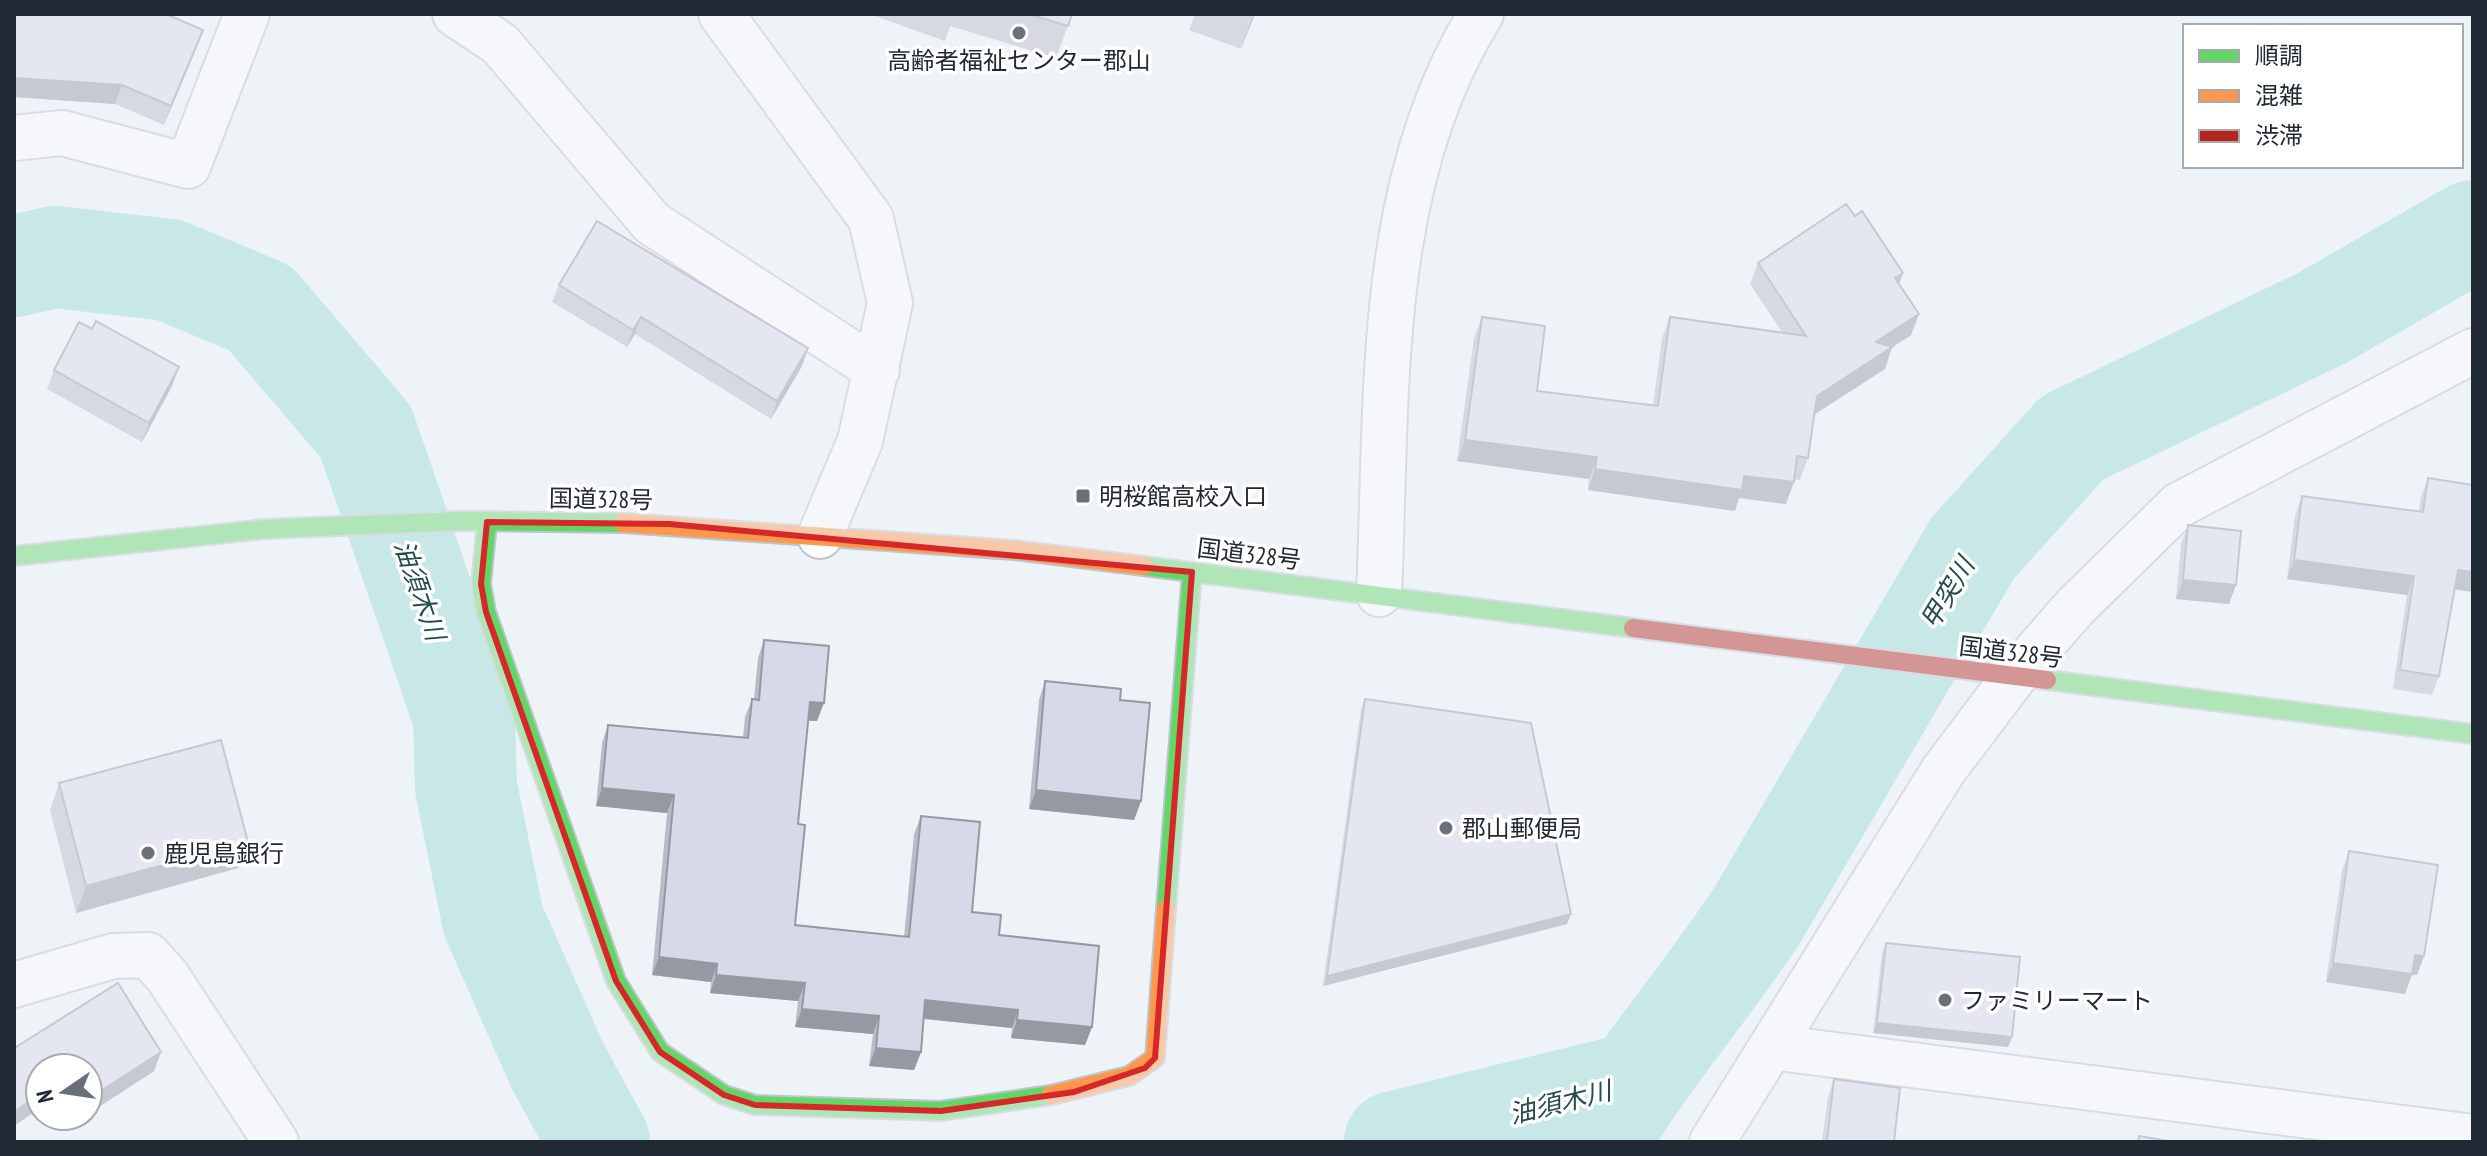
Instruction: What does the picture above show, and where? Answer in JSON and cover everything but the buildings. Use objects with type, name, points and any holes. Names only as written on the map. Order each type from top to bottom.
[{"type":"main road","name":"国道328号","points":[[14,556],[265,529],[463,521],[669,524],[1014,550],[2473,734]]},
{"type":"main road","points":[[487,522],[481,584],[486,612],[616,981],[660,1052],[724,1095],[755,1105],[941,1111],[1074,1092],[1129,1076],[1155,1058],[1192,572]]},
{"type":"street","points":[[14,138],[62,133],[188,166],[247,14]]},
{"type":"street","points":[[455,14],[500,44],[652,223],[877,370]]},
{"type":"street","points":[[721,14],[871,219],[890,303],[860,441],[820,536]]},
{"type":"street","points":[[1379,594],[1391,337],[1406,203],[1432,113],[1481,14]]},
{"type":"street","points":[[1712,1142],[2000,675],[2179,505],[2473,351]]},
{"type":"street","points":[[14,985],[113,956],[148,955],[167,976],[276,1142]]},
{"type":"street","points":[[1772,1047],[2473,1137]]},
{"type":"highlighted area","points":[[487,522],[669,524],[1192,572],[1155,1058],[1145,1068],[1074,1092],[941,1111],[755,1105],[724,1095],[660,1052],[616,981],[486,612],[481,584]]},
{"type":"waterway","name":"甲突川","points":[[1598,1142],[1636,1083],[1758,914],[1972,549],[2072,438],[2322,318],[2473,231]]},
{"type":"waterway","name":"油須木川","points":[[14,266],[55,257],[169,270],[260,308],[366,432],[464,717],[466,787],[493,920],[557,1065],[599,1142]]},
{"type":"waterway","name":"油須木川","points":[[1395,1142],[1632,1084]]},
{"type":"traffic: fast","points":[[14,556],[265,529],[463,521],[623,523]]},
{"type":"traffic: fast","points":[[487,522],[481,584],[486,612],[616,981],[660,1052],[724,1095],[755,1105],[941,1111],[1051,1095]]},
{"type":"traffic: fast","points":[[1144,566],[1633,628]]},
{"type":"traffic: fast","points":[[1166,909],[1192,572]]},
{"type":"traffic: fast","points":[[2047,680],[2473,734]]},
{"type":"traffic: slow","points":[[623,523],[1014,550],[1144,566]]},
{"type":"traffic: slow","points":[[1051,1095],[1129,1076],[1155,1058],[1166,909]]},
{"type":"traffic: jam","points":[[1633,628],[2047,680]]},
{"type":"place","name":"高齢者福祉センター郡山","points":[[1019,33]]},
{"type":"place","name":"明桜館高校入口","points":[[1083,496]]},
{"type":"place","name":"郡山郵便局","points":[[1446,828]]},
{"type":"place","name":"鹿児島銀行","points":[[148,853]]},
{"type":"place","name":"ファミリーマート","points":[[1945,1000]]}]
